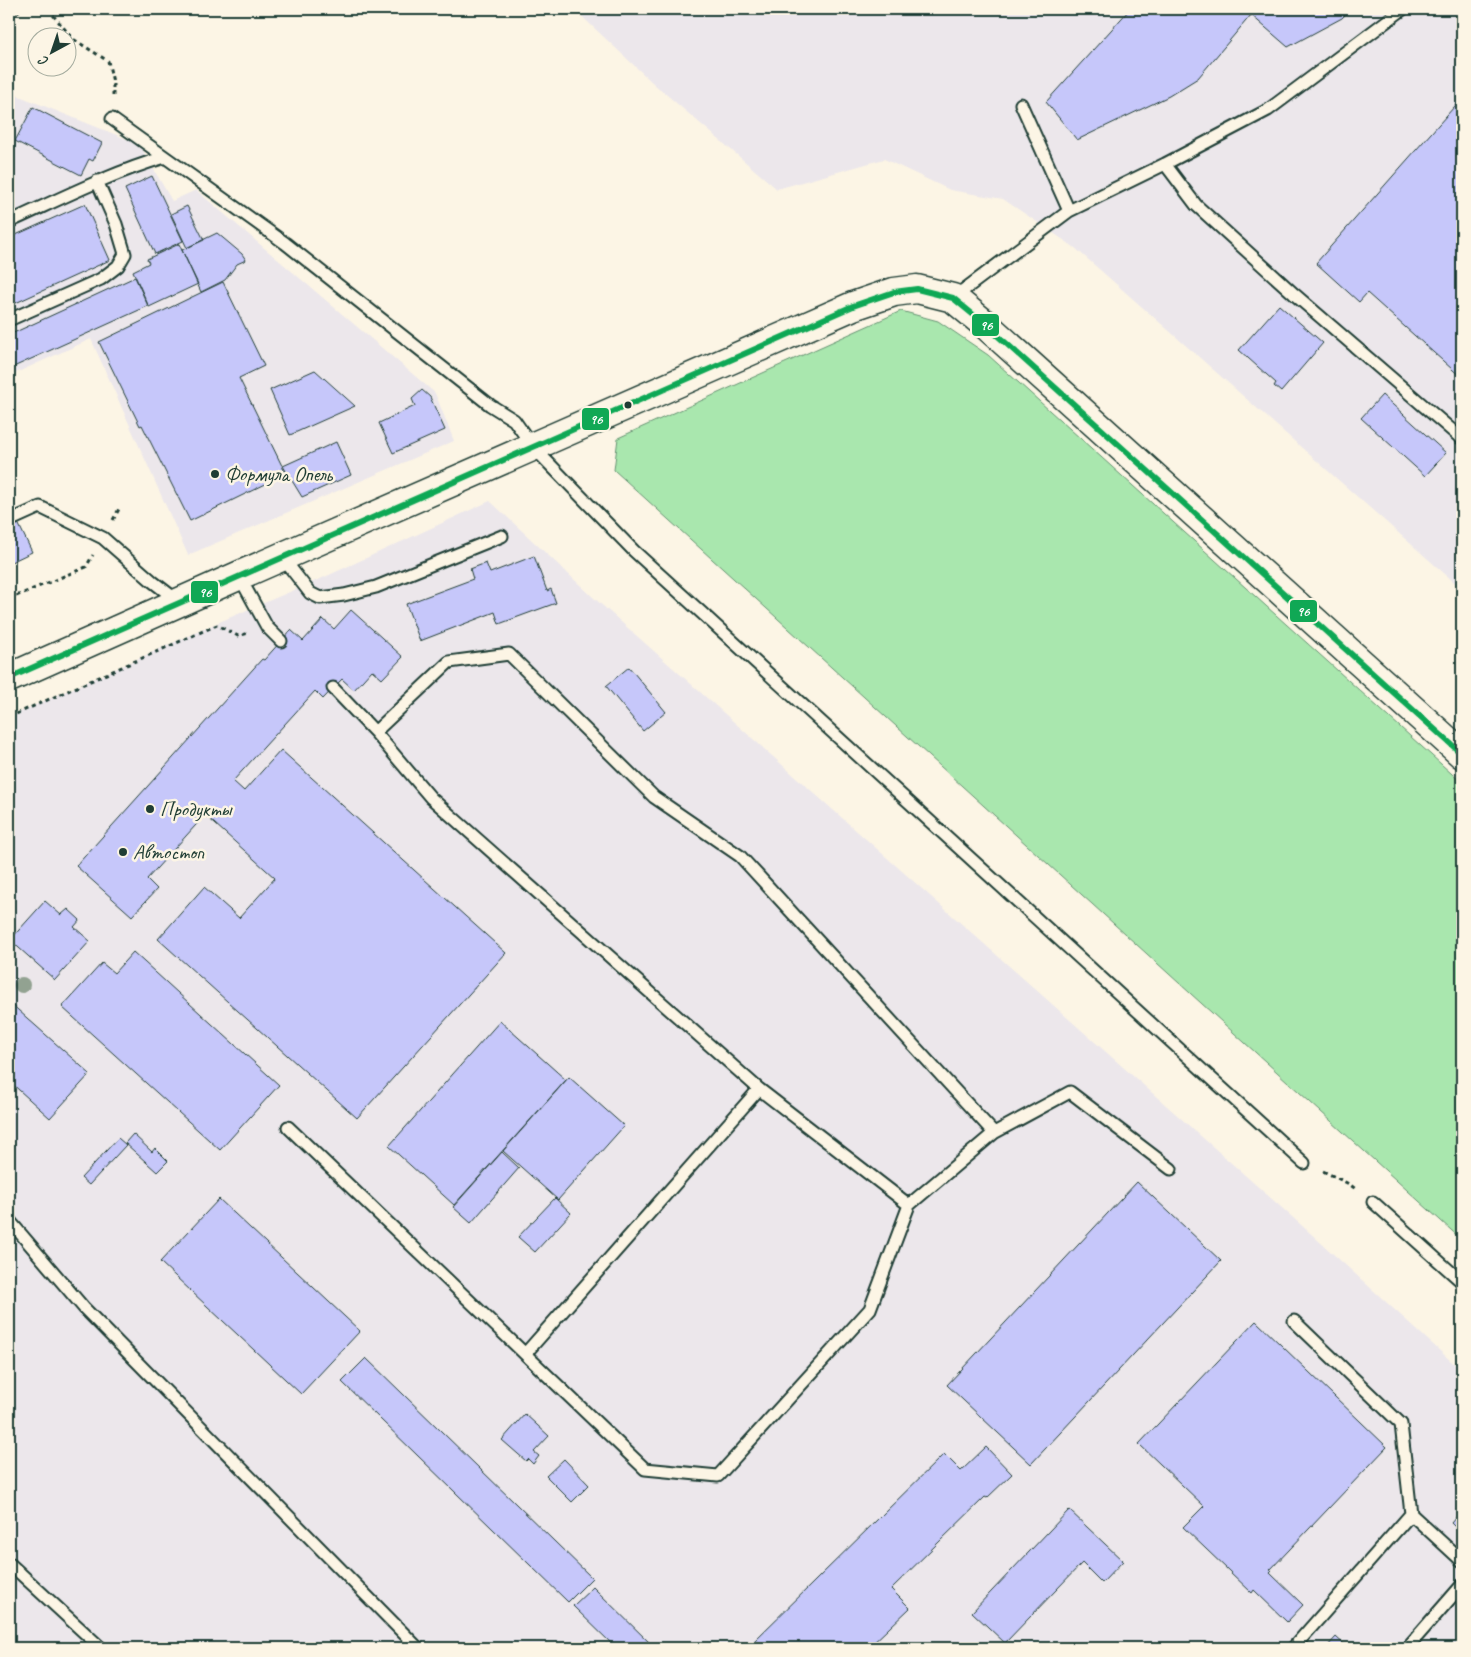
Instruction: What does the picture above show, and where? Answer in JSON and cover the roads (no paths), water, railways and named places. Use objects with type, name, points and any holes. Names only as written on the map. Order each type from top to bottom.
[{"type":"street","points":[[9,678],[853,306],[894,292],[916,289],[953,298],[987,326],[1462,754]]},
{"type":"lane","points":[[953,298],[1070,211],[1268,110],[1403,9]]},
{"type":"lane","points":[[1021,104],[1070,211]]},
{"type":"lane","points":[[112,119],[285,244],[490,405],[514,420],[532,447],[634,551],[1304,1163]]},
{"type":"lane","points":[[9,222],[135,166],[165,157]]},
{"type":"lane","points":[[1165,164],[1196,205],[1294,294],[1462,439]]},
{"type":"lane","points":[[9,320],[101,279],[118,266],[125,254],[116,224],[97,182]]},
{"type":"lane","points":[[9,521],[40,507],[103,538],[152,581],[180,602]]},
{"type":"lane","points":[[282,557],[310,593],[320,598],[344,595],[376,587],[502,536]]},
{"type":"lane","points":[[238,576],[267,627],[281,641]]},
{"type":"lane","points":[[375,732],[449,662],[509,654],[654,797],[740,856],[994,1133]]},
{"type":"lane","points":[[333,688],[375,732],[431,798],[758,1089],[909,1204]]},
{"type":"lane","points":[[525,1354],[758,1089]]},
{"type":"lane","points":[[288,1127],[646,1470],[718,1476],[870,1308],[909,1204],[994,1133],[1070,1092],[1171,1168]]},
{"type":"lane","points":[[1374,1202],[1462,1282]]},
{"type":"lane","points":[[9,1220],[84,1308],[418,1648]]},
{"type":"lane","points":[[1294,1321],[1401,1424],[1411,1514],[1462,1561]]},
{"type":"lane","points":[[1293,1648],[1411,1514]]},
{"type":"lane","points":[[9,1563],[100,1648]]},
{"type":"lane","points":[[1408,1648],[1462,1585]]},
{"type":"place","name":"Формула Опель","points":[[215,474]]},
{"type":"place","name":"Продукты","points":[[150,809]]},
{"type":"place","name":"Автостоп","points":[[123,852]]}]
